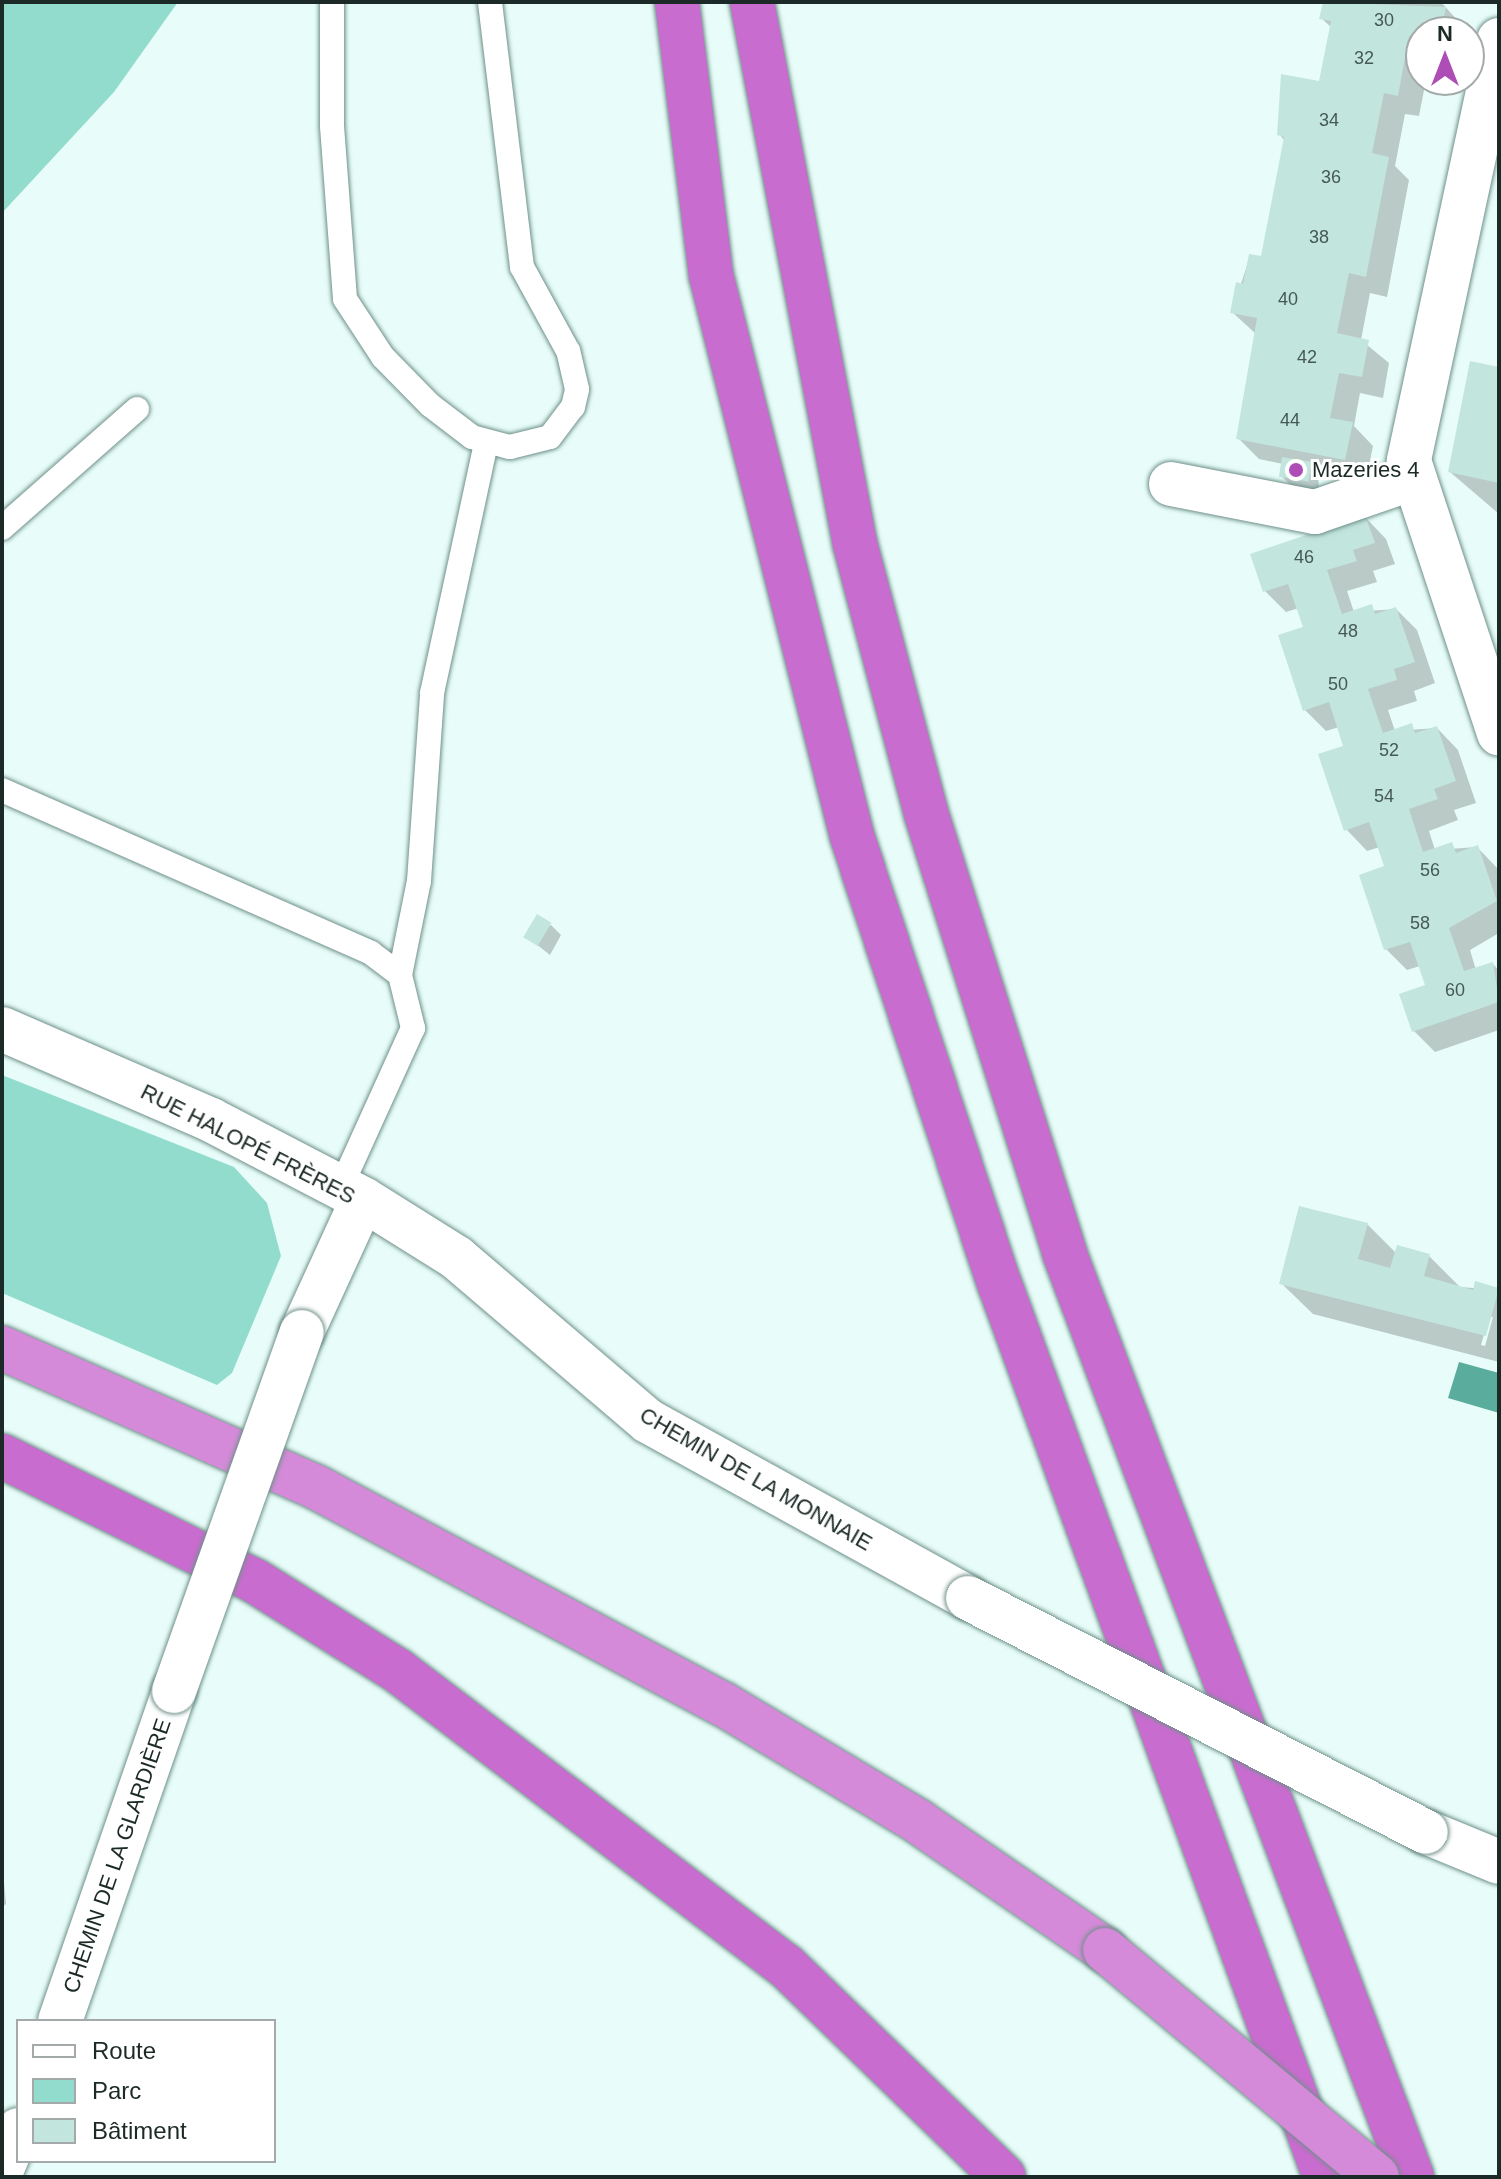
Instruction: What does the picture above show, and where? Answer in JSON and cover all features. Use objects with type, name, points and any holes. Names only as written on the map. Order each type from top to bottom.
[{"type":"highway","points":[[677,2],[711,275],[852,836],[1000,1285],[1325,2177]]},
{"type":"highway","points":[[752,2],[855,544],[926,813],[1064,1252],[1412,2177]]},
{"type":"highway","points":[[2,1348],[316,1487],[710,1697],[919,1822],[1105,1950],[1377,2177]]},
{"type":"highway","points":[[2,1456],[255,1581],[397,1670],[786,1966],[1004,2177]]},
{"type":"street","points":[[1499,40],[1410,444],[1411,479],[1485,654],[1499,733]]},
{"type":"street","points":[[1171,484],[1315,512],[1411,479]]},
{"type":"street","name":"RUE HALOPÉ FRÈRES","points":[[2,1029],[211,1120],[352,1193],[174,1691]]},
{"type":"street","name":"CHEMIN DE LA MONNAIE","points":[[352,1193],[457,1258],[648,1421],[968,1598],[1426,1832],[1499,1862]]},
{"type":"street","name":"CHEMIN DE LA GLARDIÈRE","points":[[61,2019],[174,1691]]},
{"type":"street","points":[[2,2169],[16,2135]]},
{"type":"lane","points":[[332,2],[332,126],[345,299],[402,380],[459,429],[486,443],[533,445],[550,437],[569,416],[577,389],[576,369],[522,267],[490,2]]},
{"type":"lane","points":[[2,528],[137,409]]},
{"type":"lane","points":[[352,1193],[413,1028],[400,975],[419,881],[432,693],[486,443]]},
{"type":"lane","points":[[2,790],[371,953],[400,975]]},
{"type":"green space","points":[[2,2],[178,2],[114,92],[2,213]]},
{"type":"green space","points":[[2,1075],[234,1167],[267,1203],[281,1256],[232,1373],[217,1385],[2,1293]]},
{"type":"shaded area","points":[[1459,1362],[1499,1373],[1499,1413],[1448,1398]]},
{"type":"building","points":[[1323,2],[1446,7],[1444,16],[1405,16],[1405,58],[1398,96],[1384,93],[1372,153],[1389,157],[1366,277],[1349,273],[1337,333],[1369,340],[1362,377],[1339,373],[1330,418],[1353,422],[1345,460],[1236,439],[1257,318],[1230,313],[1236,282],[1243,284],[1249,254],[1261,256],[1284,137],[1277,135],[1281,74],[1319,81],[1331,21],[1319,19]]},
{"type":"building","points":[[1470,361],[1499,367],[1499,483],[1448,472]]},
{"type":"building","name":"Mazeries 4","points":[[1282,457],[1312,462],[1309,481],[1279,477]]},
{"type":"building","points":[[1365,515],[1375,543],[1353,550],[1357,561],[1327,570],[1342,614],[1372,604],[1375,614],[1396,607],[1415,662],[1394,669],[1397,680],[1368,689],[1383,733],[1412,723],[1415,733],[1437,726],[1456,781],[1434,789],[1438,799],[1409,809],[1423,852],[1452,842],[1456,853],[1478,845],[1497,901],[1449,928],[1464,971],[1493,962],[1499,1002],[1412,1032],[1399,994],[1425,985],[1410,942],[1384,950],[1359,875],[1384,866],[1369,822],[1344,831],[1318,754],[1343,746],[1329,702],[1303,711],[1278,635],[1303,627],[1288,584],[1263,592],[1250,554]]},
{"type":"building","points":[[537,914],[552,923],[538,946],[523,937]]},
{"type":"building","points":[[1299,1206],[1368,1223],[1358,1259],[1390,1268],[1397,1245],[1430,1254],[1424,1276],[1473,1290],[1475,1281],[1499,1288],[1486,1336],[1279,1284]]},
{"type":"place","name":"Mazeries 4","points":[[1296,470]]}]
